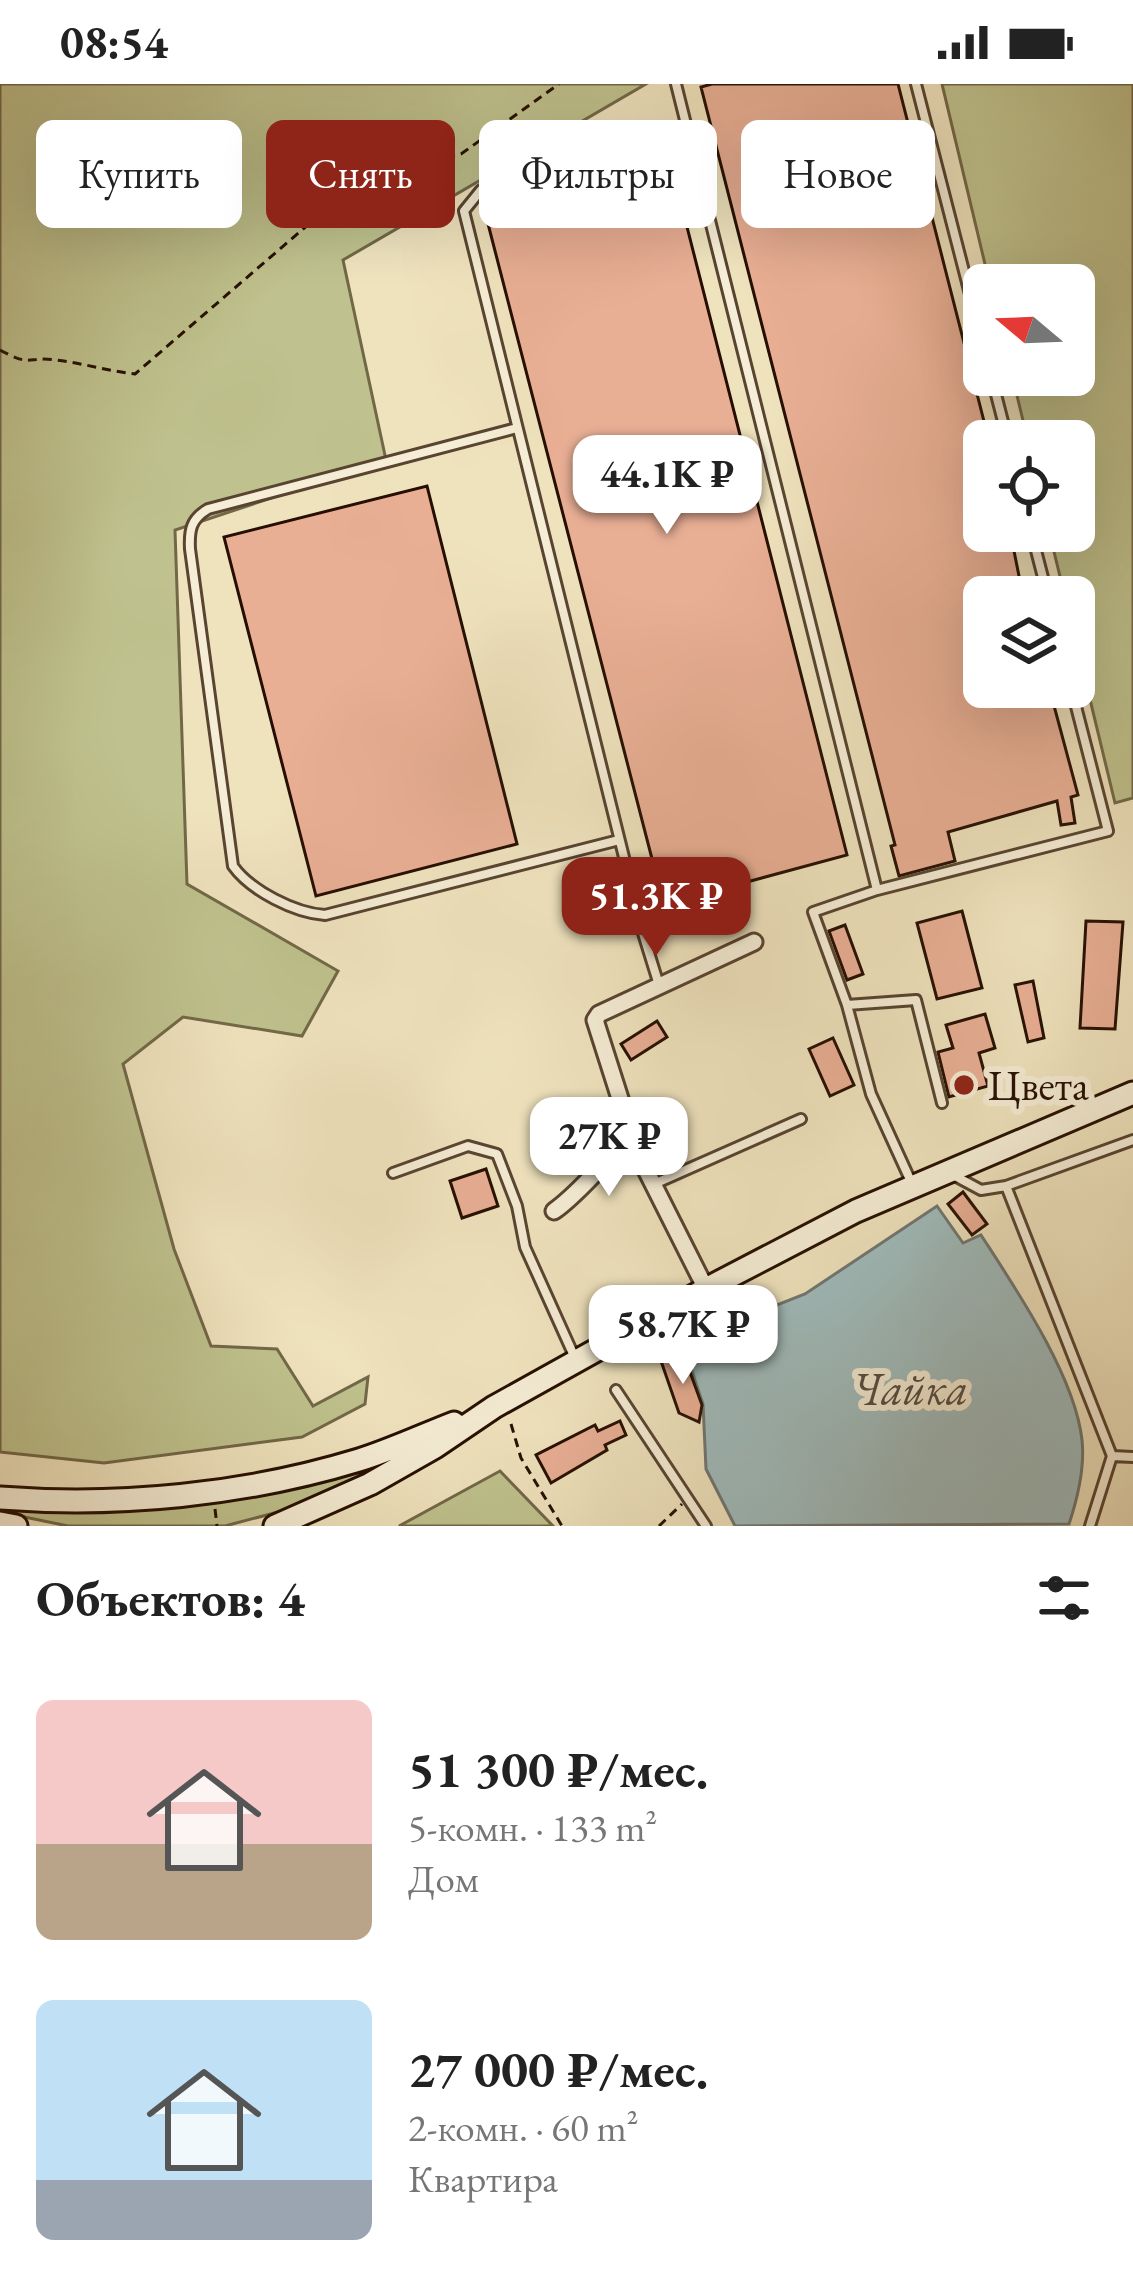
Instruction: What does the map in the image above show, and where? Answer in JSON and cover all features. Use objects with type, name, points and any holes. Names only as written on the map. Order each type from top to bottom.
[{"type":"main road","points":[[0,1498],[121,1501],[266,1484],[365,1459],[494,1407],[856,1211],[1133,1093]]},
{"type":"main road","points":[[275,1526],[370,1484],[435,1448],[494,1407]]},
{"type":"main road","points":[[0,1523],[16,1526]]},
{"type":"street","points":[[706,1289],[651,1185],[595,1020],[599,1014],[754,942]]},
{"type":"street","points":[[554,1211],[583,1190],[615,1151],[634,1141]]},
{"type":"lane","points":[[676,84],[685,120]]},
{"type":"lane","points":[[916,84],[963,267]]},
{"type":"lane","points":[[479,192],[464,211],[659,986]]},
{"type":"lane","points":[[712,228],[877,890]]},
{"type":"lane","points":[[517,428],[208,508],[195,516],[189,531],[190,549],[233,866],[294,908],[325,915],[619,840]]},
{"type":"lane","points":[[913,1187],[872,1094],[847,1005],[813,912],[877,890],[1108,831],[1076,708]]},
{"type":"lane","points":[[847,1005],[916,1000],[942,1103]]},
{"type":"lane","points":[[651,1185],[801,1119]]},
{"type":"lane","points":[[948,1172],[981,1190],[1006,1186],[1133,1140]]},
{"type":"lane","points":[[394,1173],[469,1146],[497,1154],[517,1207],[525,1247],[577,1363]]},
{"type":"lane","points":[[1006,1186],[1112,1456],[1090,1526]]},
{"type":"lane","points":[[616,1390],[706,1526]]},
{"type":"lane","points":[[1112,1456],[1133,1457]]},
{"type":"path","points":[[0,350],[24,363],[53,359],[91,370],[135,374],[338,198],[382,169],[461,154],[559,84]]},
{"type":"path","points":[[511,1424],[521,1458],[562,1526]]},
{"type":"path","points":[[659,1526],[687,1499]]},
{"type":"green space","points":[[0,84],[646,84],[584,120],[479,120],[479,181],[455,195],[455,120],[266,120],[266,228],[398,228],[343,260],[386,460],[175,530],[187,884],[338,971],[302,1036],[183,1017],[123,1064],[174,1249],[211,1346],[277,1349],[313,1406],[368,1377],[365,1404],[302,1437],[104,1463],[0,1452]]},
{"type":"green space","points":[[942,84],[1133,84],[1133,798],[1115,803],[1092,708],[1095,576],[1060,576],[1054,552],[1095,552],[1095,420],[1023,420],[1017,396],[1095,396],[1095,264],[985,264]]},
{"type":"green space","points":[[400,1457],[293,1508],[225,1526],[68,1526],[0,1512],[127,1511],[197,1504],[300,1486]]},
{"type":"green space","points":[[500,1471],[553,1526],[399,1526]]},
{"type":"water","name":"Чайка","points":[[937,1206],[963,1243],[981,1235],[1042,1334],[1068,1389],[1083,1451],[1069,1524],[735,1526],[706,1469],[703,1404],[682,1342],[805,1294]]},
{"type":"building","points":[[898,84],[907,120],[741,120],[741,228],[935,228],[963,339],[963,396],[978,396],[984,420],[963,420],[963,552],[1014,552],[1019,576],[963,576],[963,708],[1055,708],[1078,795],[1071,797],[1075,823],[1061,825],[1057,801],[948,832],[955,861],[899,876],[891,846],[895,845],[717,150],[717,120],[709,120],[701,87]]},
{"type":"building","points":[[489,228],[687,228],[847,855],[732,886],[727,895],[666,913]]},
{"type":"building","points":[[427,486],[517,844],[316,896],[224,537]]},
{"type":"building","points":[[962,911],[982,988],[937,999],[917,923]]},
{"type":"building","points":[[1086,921],[1123,922],[1115,1029],[1080,1028]]},
{"type":"building","points":[[845,925],[863,974],[847,980],[829,931]]},
{"type":"building","points":[[1033,981],[1044,1038],[1028,1042],[1015,985]]},
{"type":"building","points":[[985,1014],[995,1048],[979,1053],[988,1086],[949,1097],[938,1052],[953,1048],[946,1025]]},
{"type":"building","points":[[657,1021],[667,1037],[631,1060],[621,1044]]},
{"type":"building","points":[[833,1038],[854,1085],[830,1096],[809,1049]]},
{"type":"building","points":[[486,1169],[498,1206],[462,1218],[450,1181]]},
{"type":"building","points":[[963,1192],[987,1224],[972,1235],[948,1204]]},
{"type":"building","points":[[683,1353],[702,1405],[699,1422],[679,1413],[661,1361]]},
{"type":"building","points":[[620,1421],[626,1435],[551,1483],[536,1455],[595,1425],[598,1431]]},
{"type":"place","name":"Цвета","points":[[964,1085]]}]
